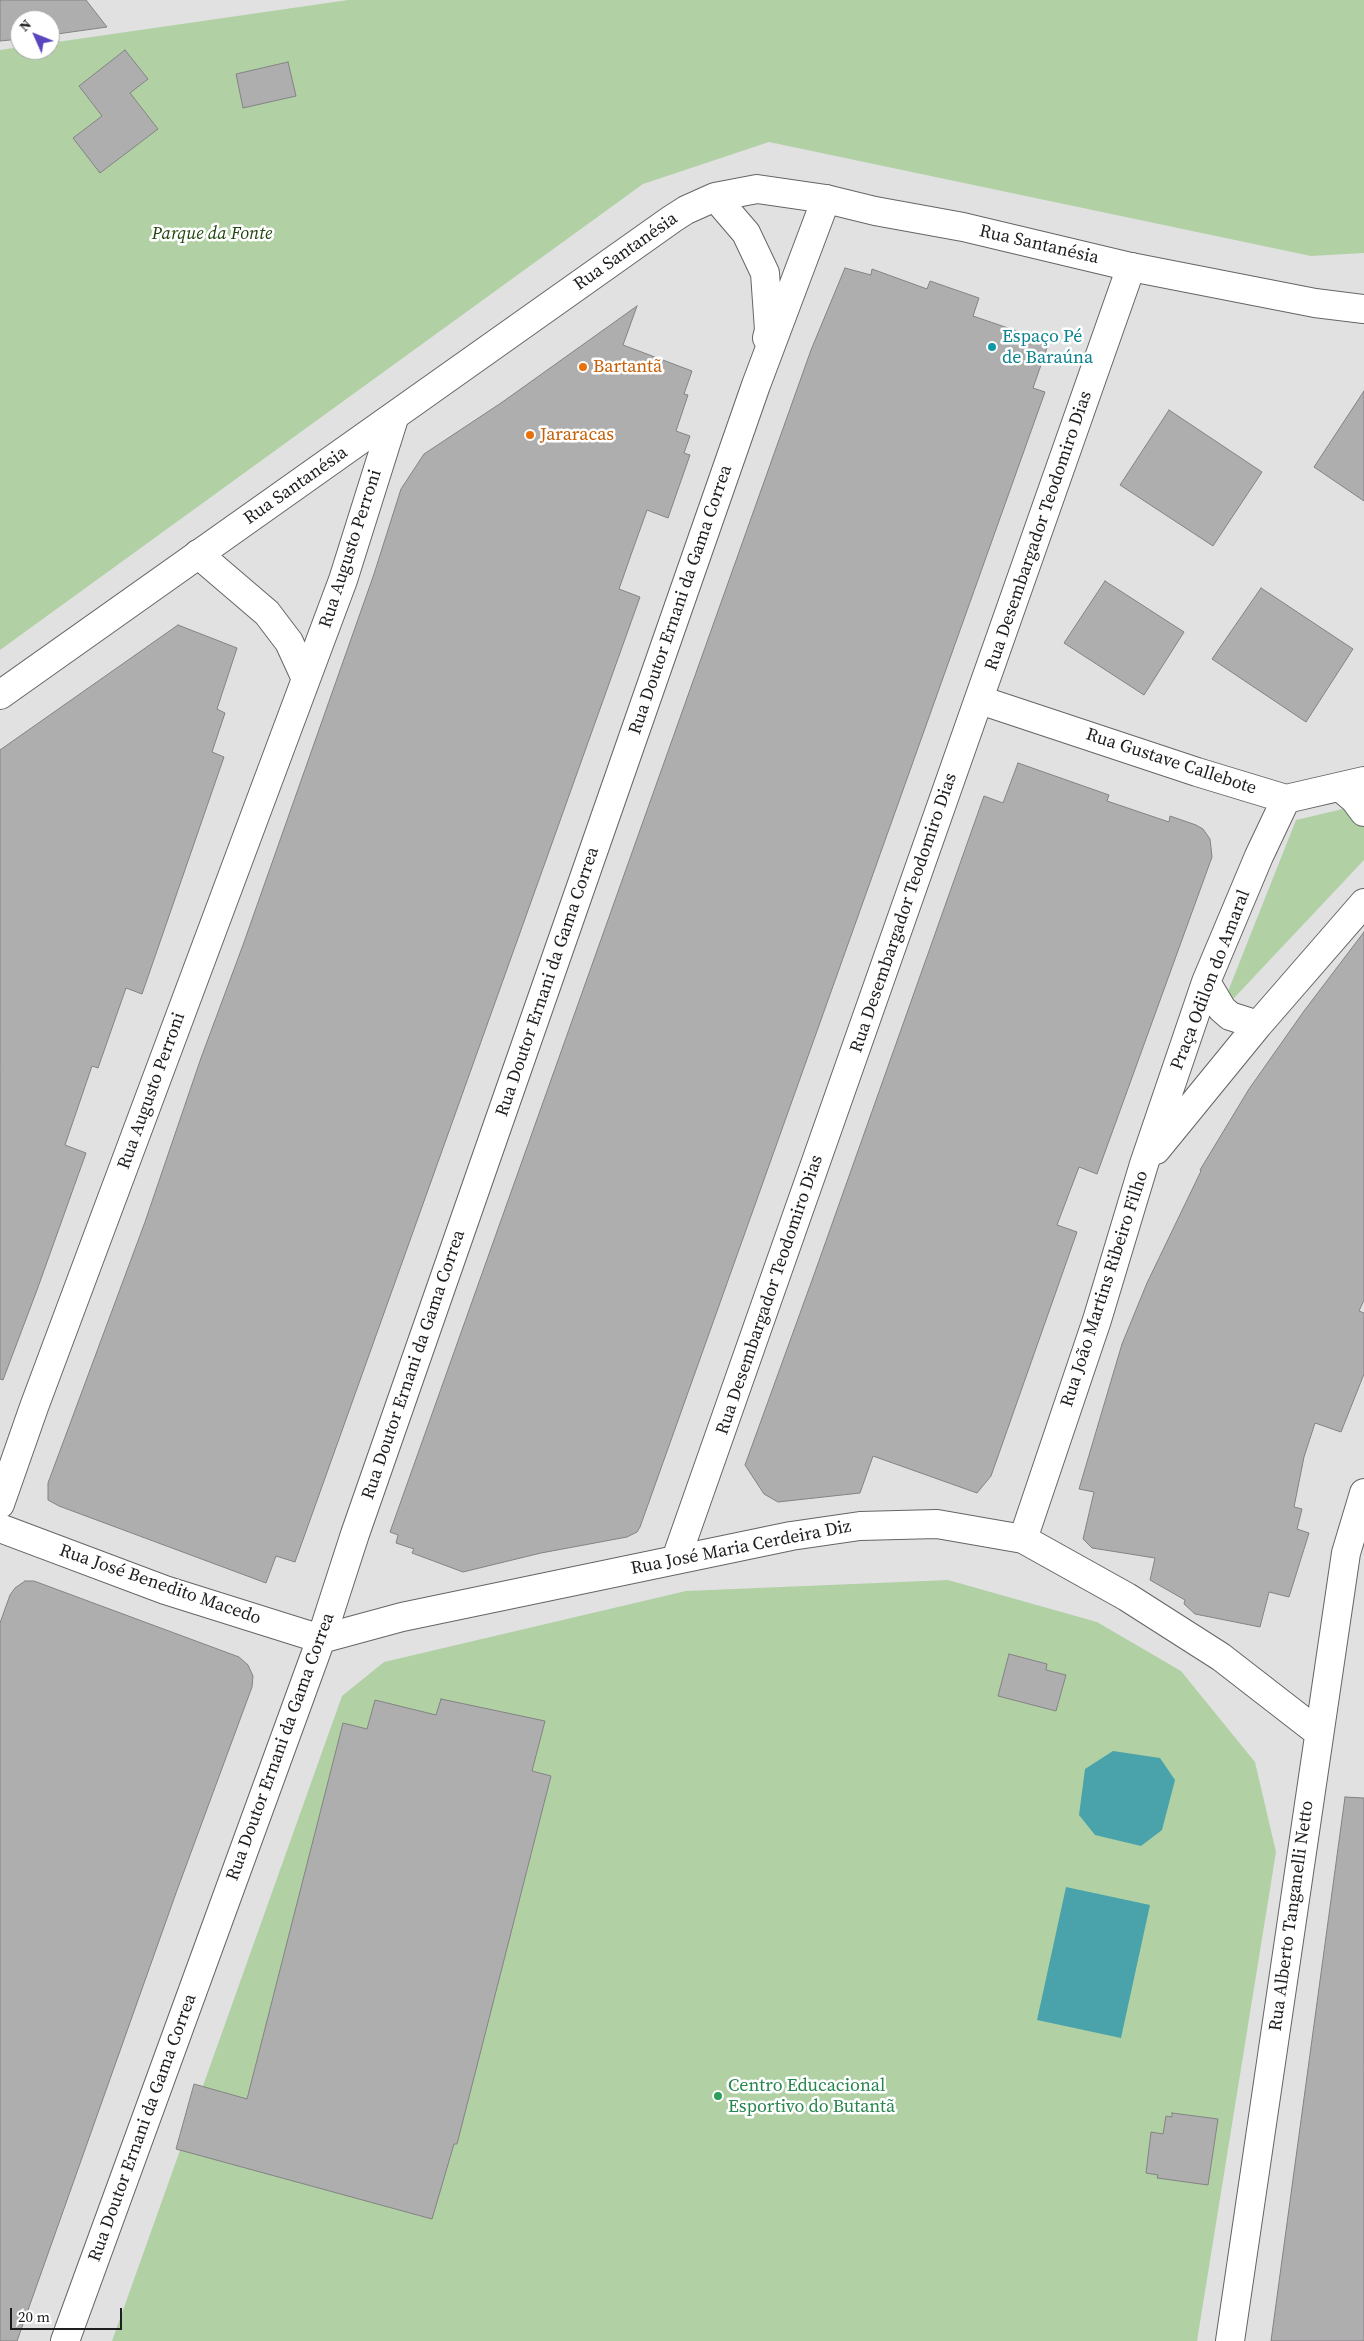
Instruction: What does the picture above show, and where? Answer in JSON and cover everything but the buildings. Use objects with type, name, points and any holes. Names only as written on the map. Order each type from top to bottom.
[{"type":"street","name":"Rua Santanésia","points":[[0,694],[394,418],[672,218],[700,203],[716,198],[757,189],[826,198],[874,211],[963,226],[1131,267],[1315,303],[1364,309]]},
{"type":"street","name":"Rua Doutor Ernani da Gama Correa","points":[[716,198],[746,233],[765,273],[769,330],[756,385]]},
{"type":"street","name":"Rua Doutor Ernani da Gama Correa","points":[[65,2341],[321,1639],[358,1524],[756,385],[826,198]]},
{"type":"street","name":"Rua Desembargador Teodomiro Dias","points":[[676,1559],[1131,267]]},
{"type":"street","name":"Rua Augusto Perroni","points":[[0,1504],[34,1407],[343,580],[394,418]]},
{"type":"street","points":[[198,554],[267,613],[289,642],[306,679]]},
{"type":"street","name":"Rua Gustave Callebote","points":[[980,700],[1197,772],[1286,799],[1352,784]]},
{"type":"street","points":[[1352,784],[1355,800],[1364,812]]},
{"type":"street","name":"Praça Odilon do Amaral","points":[[1144,1164],[1206,982],[1259,856],[1286,799]]},
{"type":"street","name":"Rua João Martins Ribeiro Filho","points":[[1023,1539],[1097,1320],[1144,1164],[1258,1025],[1364,903]]},
{"type":"street","points":[[1206,982],[1222,1009],[1230,1016],[1258,1025]]},
{"type":"street","name":"Rua Alberto Tanganelli Netto","points":[[1230,2341],[1346,1553],[1364,1493]]},
{"type":"street","name":"Rua José Maria Cerdeira Diz","points":[[321,1639],[402,1617],[791,1536],[860,1526],[937,1524],[1023,1539],[1128,1597],[1221,1657],[1318,1733]]},
{"type":"street","name":"Rua José Benedito Macedo","points":[[0,1528],[165,1590],[321,1639]]},
{"type":"green space","name":"Parque da Fonte","points":[[348,0],[1364,0],[1364,253],[1311,256],[769,142],[643,184],[0,650],[0,50],[10,48],[10,60],[60,60],[60,42]]},
{"type":"green space","points":[[1364,804],[1364,860],[1219,1014],[1296,820]]},
{"type":"green space","name":"Centro Educacional Esportivo do Butantã","points":[[948,1580],[1097,1622],[1181,1671],[1255,1762],[1276,1852],[1197,2341],[112,2341],[342,1696],[384,1662],[686,1591]]},
{"type":"water","points":[[1113,1751],[1160,1758],[1175,1780],[1162,1830],[1141,1846],[1095,1835],[1079,1815],[1085,1769]]},
{"type":"water","points":[[1066,1887],[1150,1905],[1121,2038],[1037,2020]]},
{"type":"place","name":"Espaço Pé de Baraúna","points":[[992,347]]},
{"type":"place","name":"Bartantã","points":[[583,367]]},
{"type":"place","name":"Jararacas","points":[[530,435]]},
{"type":"place","name":"Centro Educacional Esportivo do Butantã","points":[[718,2096]]}]
